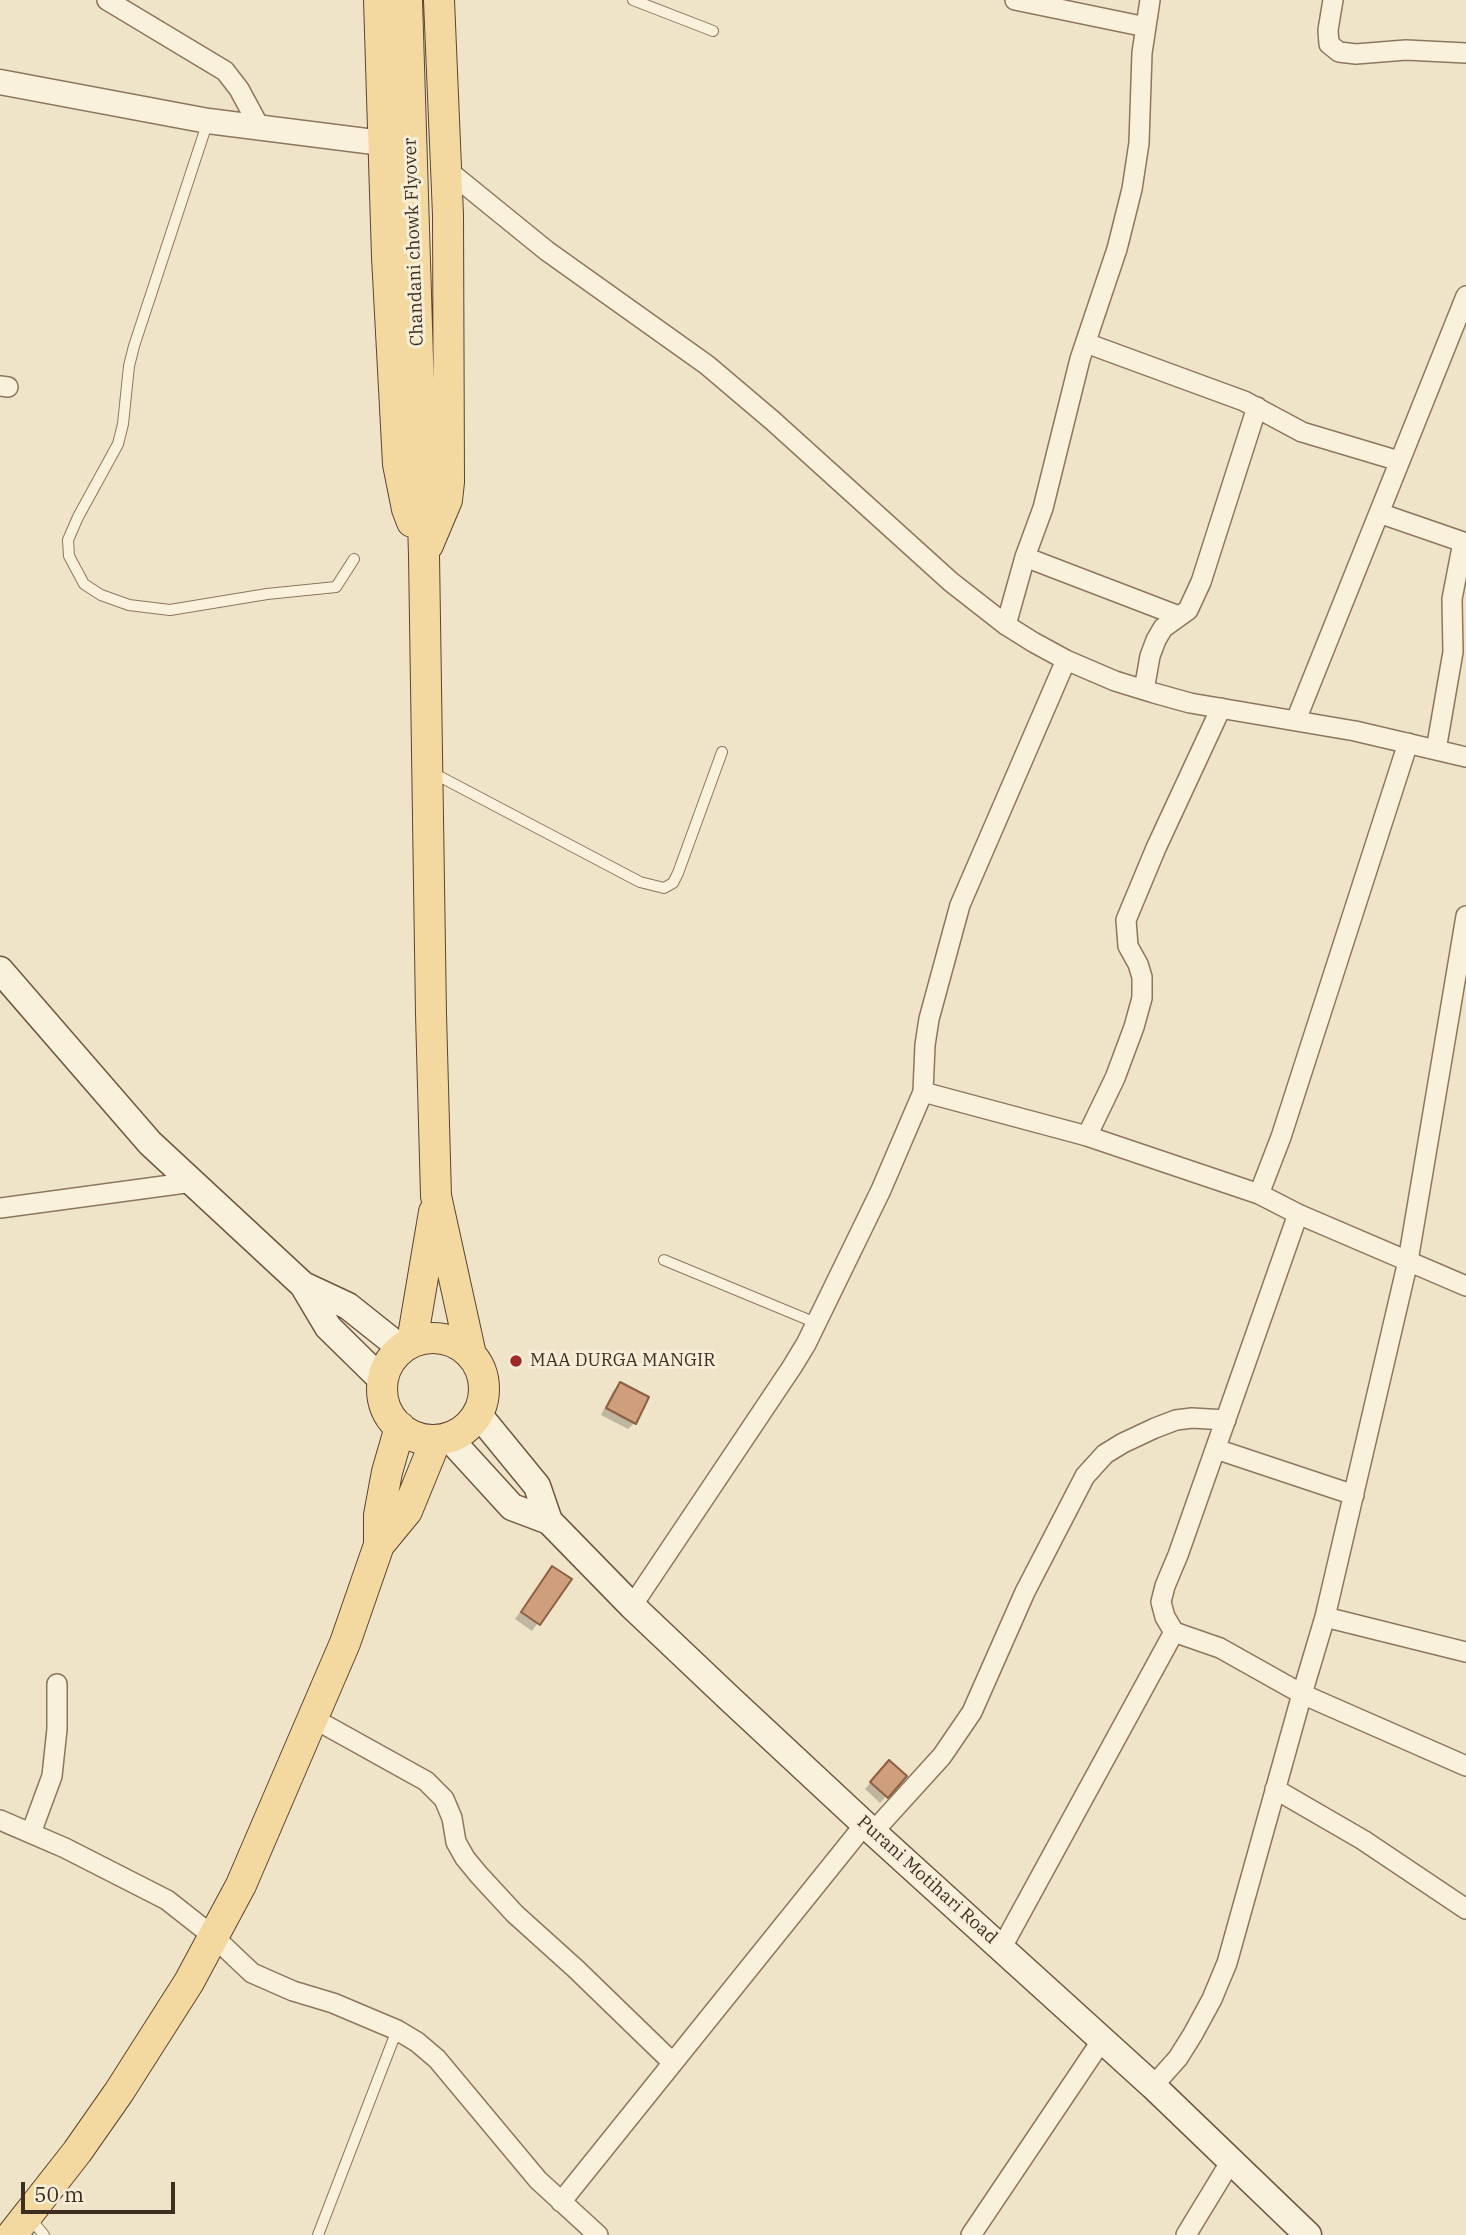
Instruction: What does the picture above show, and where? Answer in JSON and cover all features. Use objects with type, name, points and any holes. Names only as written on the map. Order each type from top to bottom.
[{"type":"main road","points":[[379,0],[382,143],[398,464],[407,509],[424,555]]},
{"type":"main road","name":"Chandani chowk Flyover","points":[[407,0],[424,555],[431,1051],[436,1196]]},
{"type":"main road","points":[[424,555],[447,500],[449,482],[448,215],[439,0]]},
{"type":"main road","points":[[0,970],[150,1143],[303,1285],[328,1327],[383,1381]]},
{"type":"main road","points":[[407,1346],[436,1196]]},
{"type":"main road","points":[[436,1196],[471,1355]]},
{"type":"main road","points":[[303,1285],[348,1306],[407,1346]]},
{"type":"main road","points":[[438,1338],[461,1346],[479,1365],[483,1377],[483,1402],[478,1414],[460,1432],[442,1439],[423,1439],[400,1427],[391,1418],[382,1394],[383,1381],[393,1358],[407,1346],[438,1338]]},
{"type":"main road","name":"Purani Motihari Road","points":[[478,1414],[537,1486],[550,1521],[632,1606],[869,1828],[1153,2086],[1308,2235]]},
{"type":"main road","points":[[28,2229],[188,1982],[214,1937],[251,1862],[345,1643],[379,1545],[379,1515],[387,1472],[400,1427]]},
{"type":"main road","points":[[379,1545],[407,1511],[442,1439]]},
{"type":"main road","name":"Purani Motihari Road","points":[[442,1439],[512,1507],[550,1521]]},
{"type":"street","points":[[107,0],[225,71],[239,89],[260,128]]},
{"type":"street","points":[[1015,0],[1146,27]]},
{"type":"street","points":[[1006,625],[1025,557],[1046,498],[1086,343],[1117,249],[1132,189],[1139,142],[1142,53],[1150,0]]},
{"type":"street","points":[[1333,0],[1328,30],[1329,44],[1339,52],[1356,54],[1406,50],[1466,53]]},
{"type":"street","points":[[0,82],[208,121],[382,143]]},
{"type":"street","points":[[446,169],[547,251],[707,365],[951,582],[1006,625],[1066,660],[1115,681],[1190,703],[1296,720],[1466,757]]},
{"type":"street","points":[[1296,720],[1466,296]]},
{"type":"street","points":[[1086,343],[1257,407],[1302,432],[1399,461]]},
{"type":"street","points":[[1144,690],[1150,656],[1156,640],[1163,628],[1188,610],[1201,582],[1257,407]]},
{"type":"street","points":[[1379,513],[1465,542],[1452,599],[1453,652],[1436,750]]},
{"type":"street","points":[[1025,557],[1179,616]]},
{"type":"street","points":[[632,1606],[799,1356],[881,1190],[923,1092],[929,1019],[960,905],[1066,660]]},
{"type":"street","points":[[1087,1136],[1115,1078],[1142,998],[1142,977],[1128,946],[1126,920],[1221,708]]},
{"type":"street","points":[[1259,1194],[1408,743]]},
{"type":"street","points":[[1153,2086],[1178,2058],[1217,1987],[1233,1943],[1301,1694],[1325,1618],[1408,1261],[1463,947],[1466,916]]},
{"type":"street","points":[[923,1092],[1087,1136],[1259,1194],[1298,1214],[1466,1286]]},
{"type":"street","points":[[0,1208],[193,1182]]},
{"type":"street","points":[[1298,1214],[1165,1586],[1161,1602],[1165,1617],[1174,1632],[1220,1648],[1301,1694],[1466,1766]]},
{"type":"street","points":[[561,2202],[869,1828],[942,1756],[972,1712],[1025,1592],[1084,1476],[1105,1454],[1155,1428],[1184,1419],[1226,1420]]},
{"type":"street","points":[[1216,1449],[1354,1495]]},
{"type":"street","points":[[1325,1618],[1466,1652]]},
{"type":"street","points":[[1001,1948],[1174,1632]]},
{"type":"street","points":[[31,1833],[52,1776],[57,1729],[57,1684]]},
{"type":"street","points":[[311,1719],[426,1781],[443,1799],[452,1818],[456,1842],[479,1875],[515,1914],[673,2063]]},
{"type":"street","points":[[1275,1789],[1363,1840],[1466,1909]]},
{"type":"street","points":[[0,1820],[167,1900],[214,1937],[252,1973],[293,1991],[333,2003],[397,2030],[416,2042],[437,2059],[538,2180],[598,2235]]},
{"type":"street","points":[[971,2235],[1102,2040]]},
{"type":"street","points":[[1186,2235],[1231,2161]]},
{"type":"lane","points":[[633,0],[713,32]]},
{"type":"lane","points":[[208,121],[134,346],[118,444],[78,517],[68,540],[69,556],[84,584],[100,595],[129,605],[170,610],[267,594],[336,587],[354,559]]},
{"type":"lane","points":[[427,770],[640,882],[664,888],[673,883],[678,873],[722,752]]},
{"type":"lane","points":[[664,1260],[816,1324]]},
{"type":"lane","points":[[318,2235],[397,2030]]},
{"type":"building","points":[[620,1382],[649,1397],[636,1424],[606,1408]]},
{"type":"building","points":[[552,1566],[572,1579],[540,1625],[521,1612]]},
{"type":"building","points":[[889,1760],[907,1776],[888,1798],[870,1782]]},
{"type":"place","name":"MAA DURGA MANGIR","points":[[516,1361]]}]
